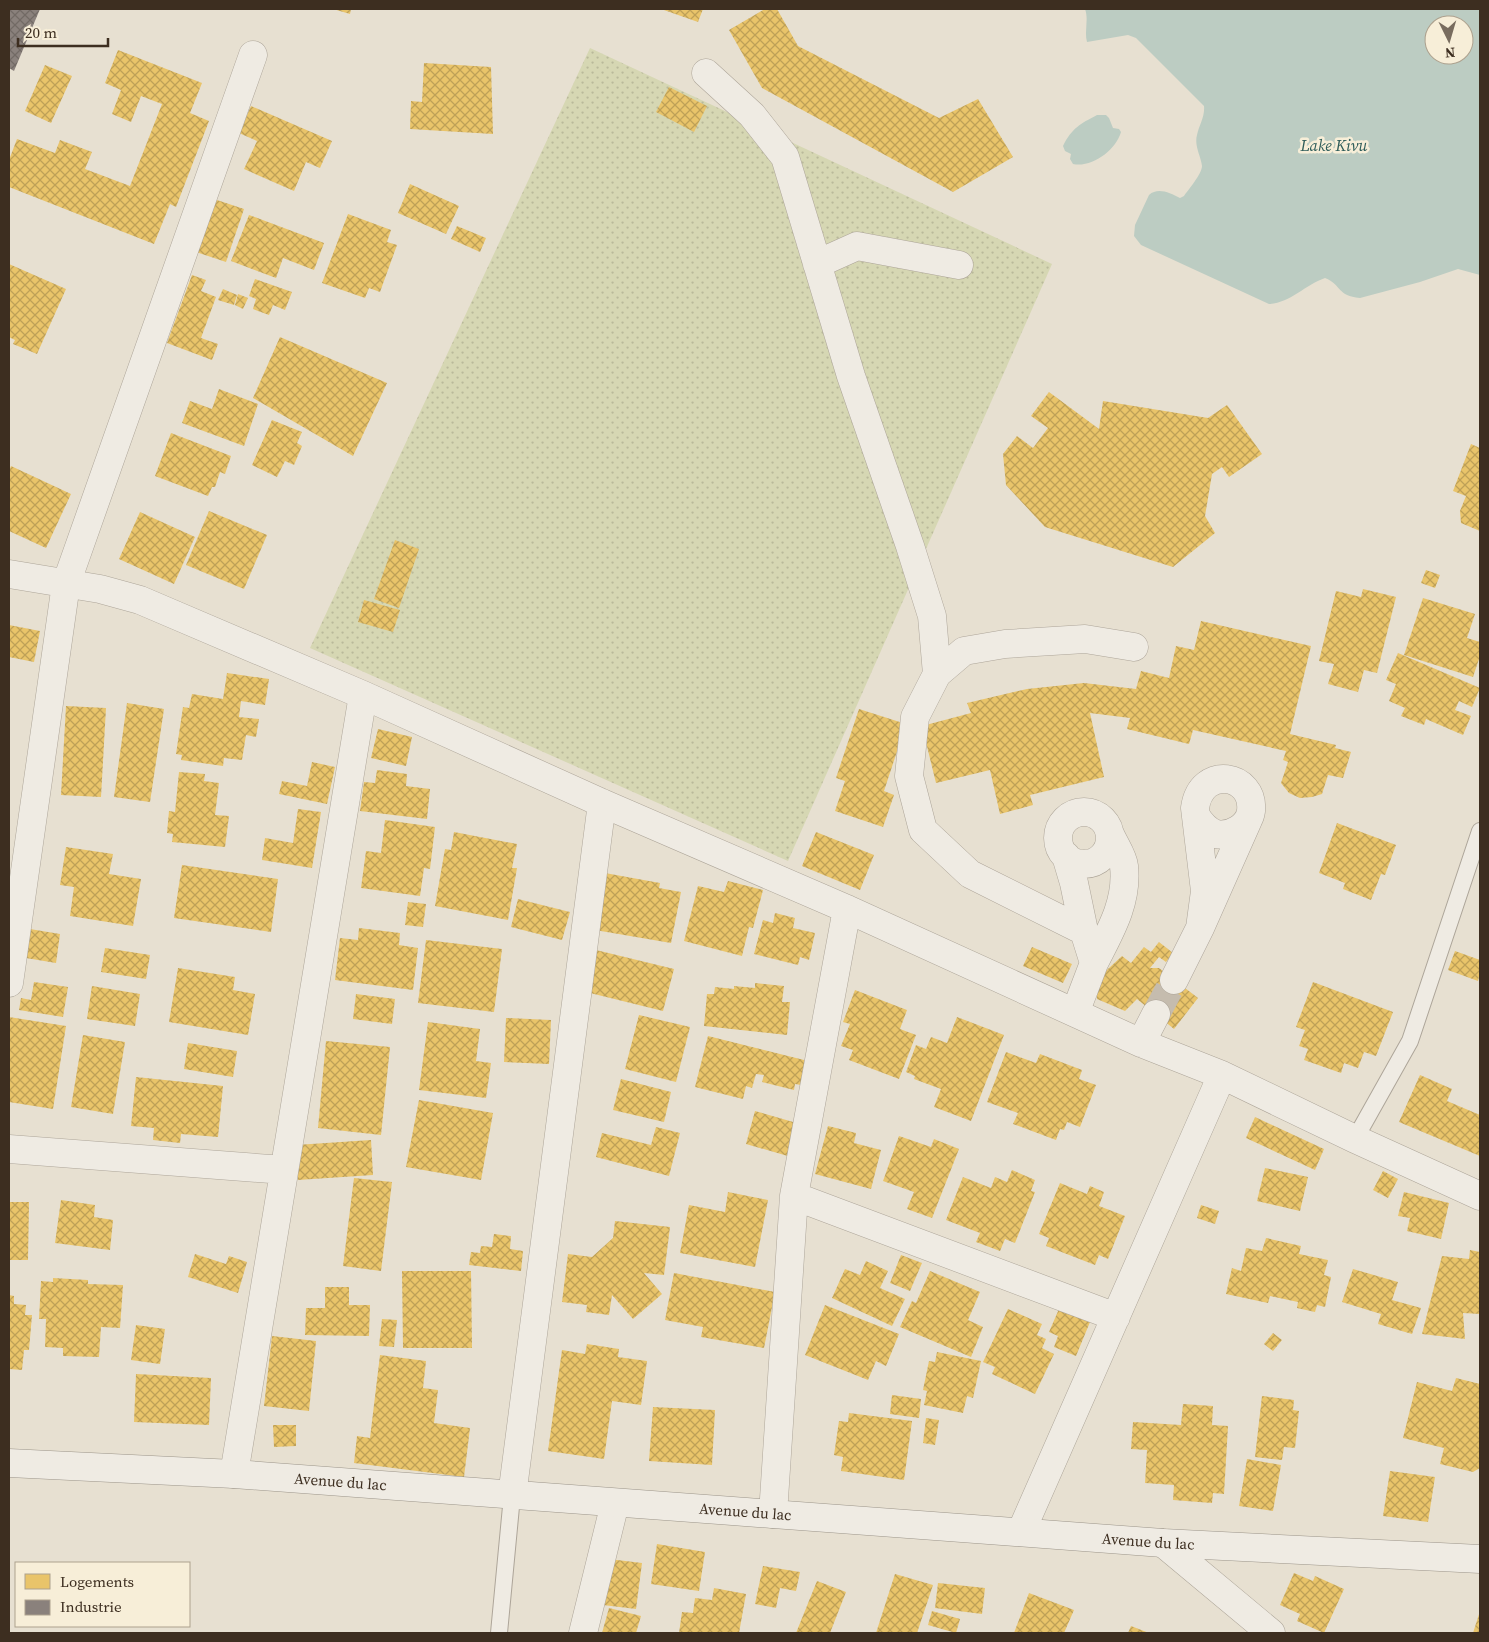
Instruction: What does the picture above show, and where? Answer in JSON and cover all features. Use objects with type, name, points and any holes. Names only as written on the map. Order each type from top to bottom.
[{"type":"street","points":[[9,983],[15,891],[66,584],[253,55]]},
{"type":"street","points":[[706,73],[752,115],[785,157],[851,376],[910,546],[932,616],[937,674]]},
{"type":"street","points":[[817,264],[857,246],[959,265]]},
{"type":"street","points":[[9,574],[100,589],[140,600],[363,695],[1141,1043],[1222,1075],[1480,1196]]},
{"type":"street","points":[[1084,932],[970,874],[923,830],[909,776],[915,717],[937,674],[964,651],[1005,644],[1085,639],[1134,647]]},
{"type":"street","points":[[234,1474],[363,695]]},
{"type":"street","points":[[1174,980],[1200,928],[1251,811],[1251,801],[1247,792],[1241,785],[1223,778],[1214,780],[1199,791],[1195,808],[1205,891],[1200,928]]},
{"type":"street","points":[[512,1496],[602,803]]},
{"type":"street","points":[[1075,1013],[1094,963],[1114,923],[1124,896],[1124,865],[1107,826],[1102,818],[1085,812],[1076,814],[1063,824],[1059,832],[1058,841],[1066,856],[1074,883],[1084,932],[1094,963]]},
{"type":"street","points":[[1196,816],[1208,830],[1216,834],[1233,832],[1241,828],[1248,820]]},
{"type":"street","points":[[1066,856],[1080,864],[1089,864],[1096,861],[1108,850],[1110,834]]},
{"type":"street","points":[[773,1514],[794,1196],[847,910]]},
{"type":"street","points":[[1141,1043],[1156,1014]]},
{"type":"street","points":[[1021,1532],[1222,1075]]},
{"type":"street","points":[[9,1149],[284,1170]]},
{"type":"street","points":[[794,1196],[1116,1317]]},
{"type":"street","name":"Avenue du lac","points":[[9,1463],[234,1474],[1163,1543],[1480,1559]]},
{"type":"street","points":[[583,1633],[615,1503]]},
{"type":"street","points":[[1163,1543],[1271,1633]]},
{"type":"lane","points":[[1355,1139],[1410,1040],[1480,831]]},
{"type":"lane","points":[[499,1633],[512,1496]]},
{"type":"green space","points":[[590,48],[1052,264],[788,861],[310,648]]},
{"type":"water","name":"Lake Kivu","points":[[1085,9],[1480,9],[1480,275],[1458,269],[1420,282],[1360,298],[1343,293],[1325,278],[1291,297],[1269,304],[1141,245],[1134,236],[1135,225],[1149,195],[1160,191],[1180,198],[1184,196],[1200,173],[1202,166],[1196,139],[1204,114],[1204,106],[1136,38],[1128,35],[1087,42]]},
{"type":"water","points":[[1097,115],[1106,115],[1113,128],[1119,129],[1121,132],[1118,139],[1109,151],[1095,160],[1080,165],[1073,164],[1070,159],[1071,154],[1065,151],[1063,146],[1077,127]]},
{"type":"building: Logements","points":[[333,9],[351,9],[350,14]]},
{"type":"building: Logements","points":[[661,9],[703,9],[698,22]]},
{"type":"building: Logements","points":[[765,9],[777,9],[798,46],[939,118],[978,99],[1013,157],[953,192],[762,88],[729,30]]},
{"type":"building: Logements","points":[[118,50],[202,83],[190,113],[209,121],[176,207],[170,204],[154,244],[9,187],[9,160],[17,139],[55,153],[60,140],[92,152],[85,169],[130,186],[162,104],[141,96],[131,122],[112,114],[121,90],[105,83]]},
{"type":"building: Logements","points":[[424,63],[491,67],[493,134],[410,129],[411,101],[422,102]]},
{"type":"building: Logements","points":[[45,65],[72,76],[51,123],[25,111]]},
{"type":"building: Logements","points":[[669,87],[707,106],[694,132],[656,112]]},
{"type":"building: Logements","points":[[251,106],[332,141],[320,168],[306,162],[294,191],[244,169],[257,141],[239,133]]},
{"type":"building: Logements","points":[[410,184],[459,206],[446,234],[398,213]]},
{"type":"building: Logements","points":[[214,199],[244,209],[226,262],[196,252]]},
{"type":"building: Logements","points":[[348,214],[391,230],[387,242],[397,245],[380,292],[369,288],[365,298],[322,283]]},
{"type":"building: Logements","points":[[249,215],[324,243],[314,270],[283,258],[276,278],[231,261]]},
{"type":"building: Logements","points":[[457,226],[486,238],[480,252],[451,239]]},
{"type":"building: Logements","points":[[9,264],[66,289],[37,354],[13,344],[15,340],[9,337]]},
{"type":"building: Logements","points":[[192,275],[206,280],[201,291],[216,297],[201,338],[218,344],[212,360],[167,343]]},
{"type":"building: Logements","points":[[255,279],[292,292],[285,310],[273,305],[269,315],[253,309],[256,299],[249,296]]},
{"type":"building: Logements","points":[[223,289],[237,295],[234,305],[218,300]]},
{"type":"building: Logements","points":[[238,294],[248,298],[243,309],[235,305]]},
{"type":"building: Logements","points":[[280,337],[387,383],[353,456],[253,398]]},
{"type":"building: Logements","points":[[219,389],[258,404],[244,446],[182,423],[190,401],[212,409]]},
{"type":"building: Logements","points":[[1049,392],[1099,429],[1103,401],[1208,418],[1227,405],[1262,454],[1229,477],[1222,467],[1212,474],[1205,516],[1215,533],[1173,567],[1045,527],[1006,485],[1003,454],[1017,436],[1033,448],[1048,428],[1031,416]]},
{"type":"building: Logements","points":[[272,420],[302,432],[297,443],[302,446],[294,465],[285,461],[277,477],[252,465]]},
{"type":"building: Logements","points":[[171,433],[231,456],[225,474],[220,472],[215,487],[212,487],[208,496],[155,476]]},
{"type":"building: Logements","points":[[1471,444],[1480,448],[1480,531],[1461,523],[1460,511],[1466,496],[1453,491]]},
{"type":"building: Logements","points":[[11,466],[71,494],[46,548],[9,531],[9,471]]},
{"type":"building: Logements","points":[[209,511],[267,535],[244,589],[186,565]]},
{"type":"building: Logements","points":[[140,512],[195,537],[174,584],[119,559]]},
{"type":"building: Logements","points":[[395,540],[419,549],[399,608],[374,599]]},
{"type":"building: Logements","points":[[1426,570],[1440,575],[1435,588],[1421,583]]},
{"type":"building: Logements","points":[[1363,589],[1396,597],[1377,673],[1364,670],[1358,692],[1328,684],[1334,664],[1319,661],[1336,591],[1361,597]]},
{"type":"building: Logements","points":[[1423,598],[1475,614],[1467,638],[1480,642],[1480,656],[1473,677],[1404,655]]},
{"type":"building: Logements","points":[[364,600],[400,610],[393,632],[358,622]]},
{"type":"building: Logements","points":[[1201,621],[1311,646],[1290,734],[1336,745],[1335,748],[1351,752],[1343,778],[1328,775],[1322,794],[1300,798],[1289,793],[1281,783],[1288,762],[1283,760],[1286,751],[1193,730],[1189,744],[1127,729],[1130,718],[1090,713],[1104,777],[1030,795],[1033,805],[1000,814],[990,770],[936,783],[922,726],[971,713],[967,703],[1027,689],[1084,683],[1136,689],[1141,671],[1169,678],[1176,646],[1194,650]]},
{"type":"building: Logements","points":[[9,625],[40,631],[34,662],[9,657]]},
{"type":"building: Logements","points":[[1398,653],[1480,688],[1472,707],[1459,701],[1455,710],[1471,716],[1463,735],[1426,719],[1424,725],[1401,716],[1405,708],[1389,701],[1396,684],[1386,680]]},
{"type":"building: Logements","points":[[227,673],[269,679],[265,705],[241,701],[239,717],[259,719],[256,737],[246,735],[242,760],[224,758],[223,766],[181,760],[182,755],[176,754],[183,707],[189,708],[192,694],[223,699]]},
{"type":"building: Logements","points":[[127,703],[164,709],[150,802],[114,797]]},
{"type":"building: Logements","points":[[66,706],[106,708],[101,797],[61,795]]},
{"type":"building: Logements","points":[[859,709],[906,724],[884,791],[894,795],[883,827],[835,811],[845,781],[836,778]]},
{"type":"building: Logements","points":[[378,729],[412,737],[406,766],[371,758]]},
{"type":"building: Logements","points":[[312,762],[335,767],[327,804],[279,794],[282,781],[307,786]]},
{"type":"building: Logements","points":[[377,770],[407,774],[406,786],[430,789],[427,819],[360,811],[364,782],[375,783]]},
{"type":"building: Logements","points":[[179,772],[205,774],[204,781],[219,783],[215,815],[229,816],[225,847],[172,842],[173,834],[167,833],[169,811],[175,812]]},
{"type":"building: Logements","points":[[298,809],[321,812],[312,868],[262,860],[265,838],[293,843]]},
{"type":"building: Logements","points":[[385,820],[435,827],[430,869],[424,868],[420,896],[361,888],[366,851],[381,853]]},
{"type":"building: Logements","points":[[1337,823],[1396,845],[1385,875],[1381,874],[1371,900],[1343,889],[1345,883],[1319,873]]},
{"type":"building: Logements","points":[[454,832],[517,844],[512,868],[517,868],[508,920],[435,906],[445,849],[451,850]]},
{"type":"building: Logements","points":[[816,832],[874,855],[860,890],[802,866]]},
{"type":"building: Logements","points":[[66,847],[113,854],[109,874],[141,879],[133,926],[70,916],[74,887],[60,885]]},
{"type":"building: Logements","points":[[182,865],[278,879],[271,932],[174,918]]},
{"type":"building: Logements","points":[[605,873],[660,883],[659,888],[681,892],[671,943],[595,930]]},
{"type":"building: Logements","points":[[728,881],[763,890],[753,928],[749,927],[742,956],[684,941],[698,886],[724,892]]},
{"type":"building: Logements","points":[[518,899],[570,912],[562,940],[511,927]]},
{"type":"building: Logements","points":[[408,902],[426,904],[423,927],[405,925]]},
{"type":"building: Logements","points":[[775,913],[795,918],[793,928],[815,933],[809,960],[800,957],[798,965],[754,954],[763,920],[773,923]]},
{"type":"building: Logements","points":[[24,928],[60,934],[56,963],[20,957]]},
{"type":"building: Logements","points":[[359,928],[400,933],[399,945],[418,948],[413,990],[335,980],[340,938],[358,940]]},
{"type":"building: Logements","points":[[426,940],[502,949],[494,1012],[418,1003]]},
{"type":"building: Logements","points":[[1159,942],[1173,953],[1166,962],[1159,957],[1150,968],[1159,968],[1198,998],[1174,1029],[1137,999],[1125,1011],[1097,999],[1096,980],[1122,956],[1131,963],[1144,947],[1151,952]]},
{"type":"building: Logements","points":[[1032,947],[1072,964],[1063,983],[1023,966]]},
{"type":"building: Logements","points":[[105,948],[150,955],[146,979],[101,972]]},
{"type":"building: Logements","points":[[596,950],[674,969],[663,1011],[586,992]]},
{"type":"building: Logements","points":[[1455,951],[1480,960],[1478,981],[1448,970]]},
{"type":"building: Logements","points":[[178,968],[235,977],[233,990],[255,994],[248,1035],[169,1022]]},
{"type":"building: Logements","points":[[34,982],[68,987],[63,1017],[19,1010],[21,998],[31,1000]]},
{"type":"building: Logements","points":[[1313,982],[1393,1012],[1376,1056],[1364,1052],[1358,1068],[1344,1063],[1341,1073],[1304,1060],[1308,1049],[1299,1046],[1305,1030],[1296,1027]]},
{"type":"building: Logements","points":[[755,983],[784,986],[782,1002],[790,1002],[787,1035],[704,1026],[707,994],[714,994],[715,987],[734,989],[734,986],[755,988]]},
{"type":"building: Logements","points":[[92,986],[140,994],[135,1026],[87,1019]]},
{"type":"building: Logements","points":[[855,990],[907,1010],[900,1029],[916,1035],[899,1079],[849,1060],[853,1050],[841,1046],[850,1024],[843,1022]]},
{"type":"building: Logements","points":[[356,994],[395,999],[392,1024],[353,1019]]},
{"type":"building: Logements","points":[[639,1015],[690,1027],[676,1082],[625,1069]]},
{"type":"building: Logements","points":[[9,1017],[66,1026],[53,1109],[9,1102]]},
{"type":"building: Logements","points":[[957,1017],[1004,1035],[971,1121],[934,1107],[941,1089],[914,1079],[915,1076],[906,1072],[916,1045],[926,1049],[931,1037],[947,1043]]},
{"type":"building: Logements","points":[[506,1018],[551,1020],[549,1064],[504,1062]]},
{"type":"building: Logements","points":[[428,1022],[480,1029],[476,1061],[491,1063],[486,1098],[419,1090]]},
{"type":"building: Logements","points":[[83,1035],[125,1042],[113,1114],[71,1107]]},
{"type":"building: Logements","points":[[708,1036],[808,1061],[801,1085],[795,1084],[794,1090],[762,1082],[764,1075],[756,1074],[752,1088],[746,1086],[743,1099],[695,1087]]},
{"type":"building: Logements","points":[[326,1041],[390,1047],[381,1135],[318,1128]]},
{"type":"building: Logements","points":[[188,1043],[237,1051],[233,1077],[184,1069]]},
{"type":"building: Logements","points":[[1006,1052],[1036,1063],[1040,1054],[1082,1070],[1079,1079],[1096,1085],[1080,1127],[1067,1122],[1064,1130],[1060,1129],[1056,1140],[1013,1124],[1018,1113],[987,1102]]},
{"type":"building: Logements","points":[[1420,1075],[1452,1089],[1447,1101],[1480,1115],[1480,1156],[1399,1122]]},
{"type":"building: Logements","points":[[136,1077],[223,1086],[218,1137],[181,1134],[180,1143],[153,1140],[154,1128],[131,1126]]},
{"type":"building: Logements","points":[[621,1079],[671,1092],[664,1122],[613,1110]]},
{"type":"building: Logements","points":[[419,1100],[493,1113],[481,1180],[406,1167]]},
{"type":"building: Logements","points":[[755,1111],[807,1126],[798,1159],[746,1144]]},
{"type":"building: Logements","points":[[1255,1117],[1324,1149],[1315,1170],[1246,1138]]},
{"type":"building: Logements","points":[[828,1126],[856,1133],[854,1143],[881,1150],[871,1189],[815,1174]]},
{"type":"building: Logements","points":[[656,1127],[680,1133],[669,1176],[596,1157],[602,1133],[651,1145]]},
{"type":"building: Logements","points":[[899,1136],[931,1147],[934,1139],[959,1149],[932,1218],[907,1209],[914,1192],[883,1181]]},
{"type":"building: Logements","points":[[371,1140],[373,1175],[298,1180],[296,1145]]},
{"type":"building: Logements","points":[[1265,1168],[1308,1177],[1300,1211],[1257,1201]]},
{"type":"building: Logements","points":[[1012,1170],[1035,1180],[1031,1191],[1035,1192],[1015,1243],[1005,1239],[1000,1251],[976,1242],[980,1233],[946,1220],[963,1177],[991,1188],[995,1177],[1007,1182]]},
{"type":"building: Logements","points":[[1383,1171],[1398,1179],[1388,1198],[1373,1190]]},
{"type":"building: Logements","points":[[354,1178],[392,1182],[381,1271],[343,1266]]},
{"type":"building: Logements","points":[[1060,1183],[1087,1194],[1090,1186],[1104,1192],[1099,1206],[1125,1216],[1108,1259],[1099,1255],[1095,1265],[1046,1246],[1049,1238],[1039,1234]]},
{"type":"building: Logements","points":[[728,1192],[768,1200],[755,1267],[680,1253],[689,1205],[725,1212]]},
{"type":"building: Logements","points":[[1404,1192],[1449,1203],[1441,1239],[1407,1231],[1410,1218],[1398,1216]]},
{"type":"building: Logements","points":[[61,1200],[95,1205],[94,1217],[113,1220],[110,1250],[55,1243]]},
{"type":"building: Logements","points":[[9,1202],[29,1202],[28,1260],[9,1260]]},
{"type":"building: Logements","points":[[1201,1205],[1219,1211],[1215,1224],[1197,1218]]},
{"type":"building: Logements","points":[[615,1221],[670,1227],[664,1275],[644,1273],[662,1294],[633,1319],[612,1295],[609,1315],[586,1312],[587,1305],[562,1302],[568,1254],[592,1257],[613,1238]]},
{"type":"building: Logements","points":[[494,1234],[511,1236],[510,1249],[523,1251],[521,1271],[469,1265],[471,1252],[480,1253],[481,1246],[492,1247]]},
{"type":"building: Logements","points":[[1266,1238],[1301,1246],[1299,1254],[1328,1260],[1324,1275],[1331,1277],[1325,1307],[1317,1305],[1315,1312],[1297,1308],[1298,1302],[1270,1296],[1268,1303],[1226,1294],[1232,1268],[1241,1271],[1246,1248],[1262,1251]]},
{"type":"building: Logements","points":[[1470,1250],[1480,1252],[1480,1314],[1463,1313],[1465,1339],[1422,1334],[1442,1256],[1469,1259]]},
{"type":"building: Logements","points":[[195,1254],[226,1264],[229,1256],[247,1262],[238,1293],[188,1277]]},
{"type":"building: Logements","points":[[901,1255],[922,1263],[910,1291],[890,1283]]},
{"type":"building: Logements","points":[[866,1261],[888,1271],[880,1288],[905,1299],[892,1326],[832,1298],[845,1269],[860,1275]]},
{"type":"building: Logements","points":[[1353,1269],[1398,1282],[1392,1300],[1421,1308],[1412,1334],[1378,1324],[1381,1314],[1342,1302]]},
{"type":"building: Logements","points":[[402,1271],[471,1271],[472,1348],[403,1348]]},
{"type":"building: Logements","points":[[930,1271],[980,1292],[968,1320],[983,1327],[971,1357],[900,1327],[912,1301],[916,1303]]},
{"type":"building: Logements","points":[[674,1273],[775,1292],[764,1348],[701,1337],[703,1327],[665,1320]]},
{"type":"building: Logements","points":[[53,1278],[88,1280],[88,1284],[123,1285],[120,1328],[101,1327],[99,1357],[63,1356],[63,1348],[45,1347],[46,1319],[39,1319],[41,1281],[53,1282]]},
{"type":"building: Logements","points":[[325,1287],[349,1287],[349,1305],[370,1305],[369,1336],[305,1335],[306,1308],[325,1308]]},
{"type":"building: Logements","points":[[9,1295],[14,1296],[14,1304],[26,1305],[25,1315],[32,1315],[29,1350],[24,1350],[22,1370],[9,1369]]},
{"type":"building: Logements","points":[[825,1305],[899,1334],[886,1366],[876,1361],[868,1380],[805,1355]]},
{"type":"building: Logements","points":[[1008,1309],[1042,1324],[1037,1335],[1046,1339],[1042,1348],[1054,1354],[1035,1394],[992,1374],[995,1367],[983,1362]]},
{"type":"building: Logements","points":[[1059,1309],[1090,1322],[1076,1356],[1054,1347],[1058,1336],[1049,1332]]},
{"type":"building: Logements","points":[[382,1319],[397,1320],[394,1347],[379,1346]]},
{"type":"building: Logements","points":[[136,1325],[165,1329],[160,1364],[131,1360]]},
{"type":"building: Logements","points":[[1273,1333],[1282,1340],[1273,1351],[1264,1344]]},
{"type":"building: Logements","points":[[272,1336],[316,1341],[309,1411],[264,1406]]},
{"type":"building: Logements","points":[[587,1344],[619,1349],[618,1357],[647,1361],[641,1405],[612,1401],[604,1459],[548,1451],[562,1350],[585,1354]]},
{"type":"building: Logements","points":[[937,1352],[981,1361],[973,1398],[967,1396],[963,1413],[924,1405],[927,1391],[923,1390],[929,1361],[935,1362]]},
{"type":"building: Logements","points":[[380,1355],[426,1361],[423,1388],[438,1390],[434,1423],[470,1428],[464,1477],[354,1463],[357,1436],[370,1438]]},
{"type":"building: Logements","points":[[136,1374],[211,1378],[209,1425],[134,1422]]},
{"type":"building: Logements","points":[[1456,1378],[1480,1384],[1480,1468],[1473,1472],[1440,1464],[1444,1448],[1403,1438],[1417,1382],[1452,1391]]},
{"type":"building: Logements","points":[[892,1395],[921,1399],[919,1418],[890,1414]]},
{"type":"building: Logements","points":[[1262,1396],[1294,1400],[1293,1410],[1299,1411],[1295,1448],[1284,1447],[1282,1460],[1255,1457]]},
{"type":"building: Logements","points":[[1183,1404],[1213,1406],[1212,1425],[1228,1426],[1224,1494],[1213,1493],[1212,1503],[1173,1500],[1174,1485],[1145,1483],[1147,1450],[1131,1449],[1133,1422],[1181,1425]]},
{"type":"building: Logements","points":[[653,1407],[715,1410],[712,1465],[649,1461]]},
{"type":"building: Logements","points":[[849,1413],[912,1421],[904,1480],[841,1471],[843,1457],[834,1455],[839,1421],[848,1422]]},
{"type":"building: Logements","points":[[926,1418],[939,1420],[935,1445],[923,1443]]},
{"type":"building: Logements","points":[[273,1425],[296,1425],[296,1446],[274,1447]]},
{"type":"building: Logements","points":[[1247,1459],[1281,1465],[1273,1511],[1239,1506]]},
{"type":"building: Logements","points":[[1390,1471],[1435,1477],[1428,1522],[1383,1516]]},
{"type":"building: Logements","points":[[657,1544],[705,1552],[699,1591],[651,1584]]},
{"type":"building: Logements","points":[[609,1559],[642,1563],[636,1609],[603,1605]]},
{"type":"building: Logements","points":[[763,1566],[800,1572],[796,1591],[780,1588],[776,1608],[755,1604]]},
{"type":"building: Logements","points":[[1294,1573],[1313,1581],[1315,1576],[1344,1589],[1324,1633],[1297,1621],[1300,1614],[1280,1605]]},
{"type":"building: Logements","points":[[895,1574],[933,1585],[917,1633],[876,1633]]},
{"type":"building: Logements","points":[[817,1581],[846,1592],[830,1633],[796,1633]]},
{"type":"building: Logements","points":[[938,1583],[985,1588],[982,1614],[935,1608]]},
{"type":"building: Logements","points":[[714,1588],[746,1594],[739,1633],[679,1633],[682,1612],[693,1613],[695,1598],[712,1600]]},
{"type":"building: Logements","points":[[1029,1593],[1074,1610],[1064,1633],[1014,1633]]},
{"type":"building: Logements","points":[[609,1608],[641,1616],[636,1633],[602,1633]]},
{"type":"building: Logements","points":[[932,1611],[960,1619],[956,1633],[928,1625]]},
{"type":"building: Logements","points":[[1480,1611],[1480,1633],[1473,1633]]},
{"type":"building: Logements","points":[[1131,1626],[1149,1633],[1128,1633]]},
{"type":"building: Industrie","points":[[9,9],[40,9],[14,71],[9,68]]},
{"type":"tunnel","points":[[1156,1014],[1174,980]]}]
